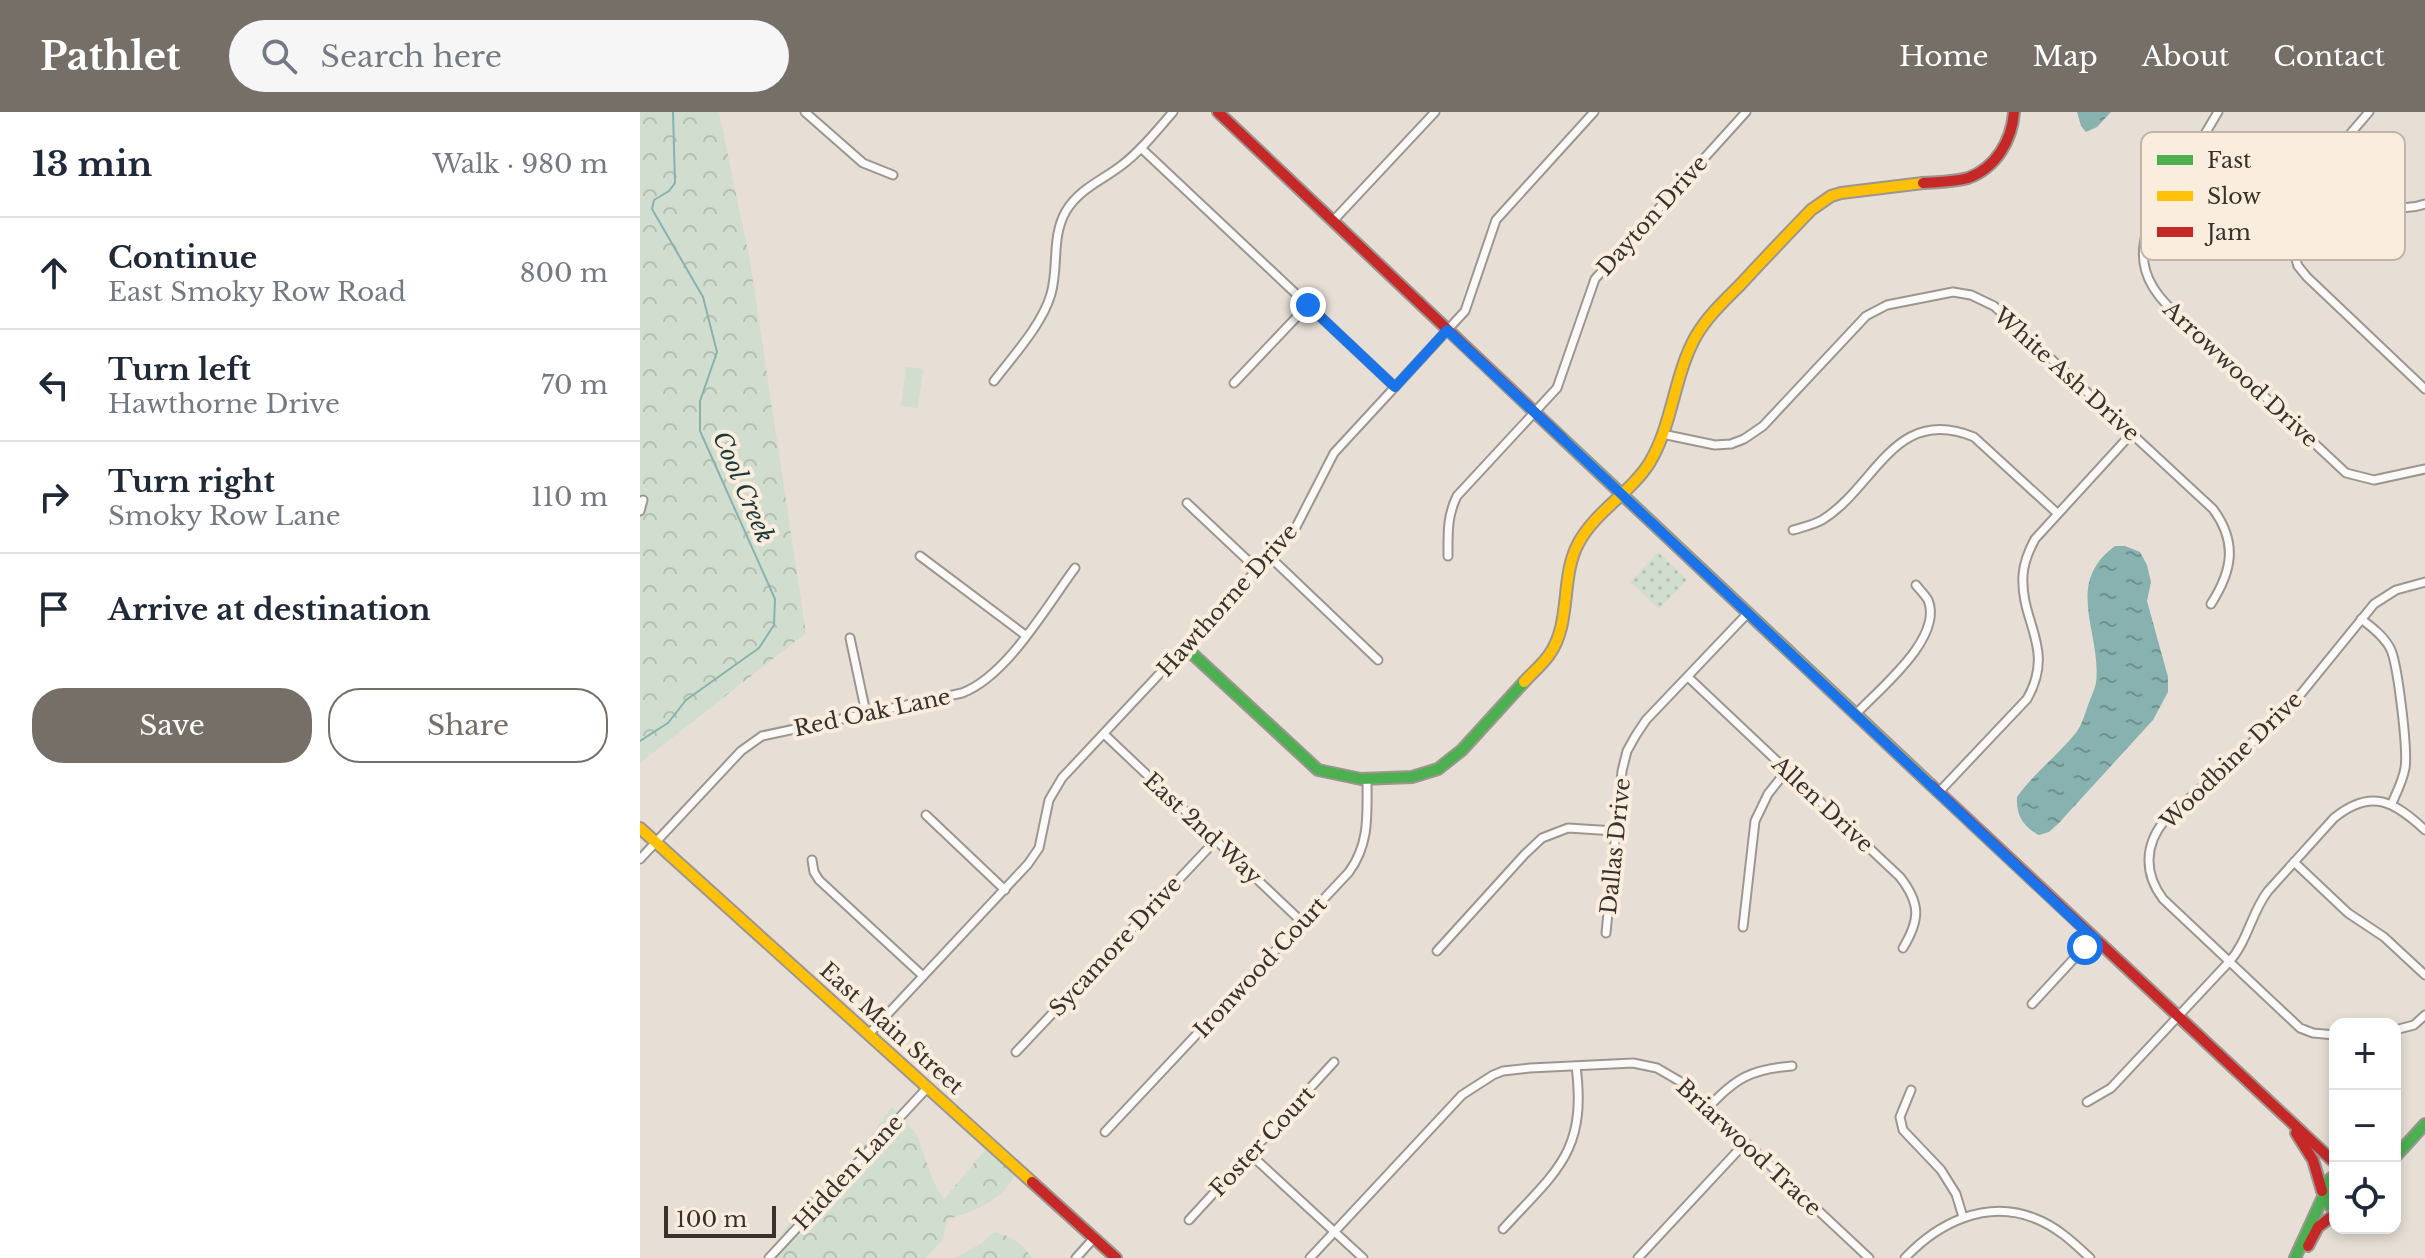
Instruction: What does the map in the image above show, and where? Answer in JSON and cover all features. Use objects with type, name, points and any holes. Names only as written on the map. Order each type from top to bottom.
[{"type":"street","points":[[805,112],[863,163],[893,175]]},
{"type":"street","points":[[994,381],[1034,328],[1050,298],[1057,235],[1066,211],[1079,194],[1121,166],[1141,148],[1173,112]]},
{"type":"street","points":[[1218,112],[1747,614],[2334,1162]]},
{"type":"street","points":[[1333,221],[1435,112]]},
{"type":"street","name":"Hawthorne Drive","points":[[869,1034],[1005,890],[1039,848],[1054,788],[1295,529],[1334,453],[1465,311],[1496,220],[1594,112]]},
{"type":"street","name":"Dayton Drive","points":[[1448,556],[1447,525],[1457,496],[1560,382],[1595,279],[1746,112]]},
{"type":"street","points":[[1185,647],[1318,770],[1346,779],[1367,780],[1427,774],[1447,763],[1556,644],[1575,549],[1586,532],[1649,464],[1698,331],[1811,210],[1831,196],[1967,178],[1978,173],[2004,149],[2013,129],[2014,112]]},
{"type":"street","name":"Arrowwood Drive","points":[[2206,132],[2218,112]]},
{"type":"street","points":[[2352,132],[2369,112]]},
{"type":"street","points":[[1141,148],[1395,387]]},
{"type":"street","points":[[2405,208],[2425,204]]},
{"type":"street","name":"Arrowwood Drive","points":[[2142,260],[2153,289],[2167,305],[2346,473],[2374,480],[2425,469]]},
{"type":"street","points":[[2295,260],[2307,277],[2425,389]]},
{"type":"street","name":"White Ash Drive","points":[[1662,434],[1715,445],[1744,439],[1763,426],[1866,316],[1887,305],[1953,292],[1971,295],[1994,306],[2221,519],[2229,547],[2229,560],[2227,577],[2211,604]]},
{"type":"street","points":[[1234,383],[1308,305]]},
{"type":"street","points":[[1793,530],[1813,525],[1832,513],[1899,443],[1916,434],[1939,429],[1974,437],[2057,513]]},
{"type":"street","points":[[1939,792],[2027,699],[2033,688],[2038,647],[2023,576],[2035,539],[2132,433]]},
{"type":"street","points":[[640,511],[643,500]]},
{"type":"street","points":[[1187,503],[1258,570]]},
{"type":"street","points":[[920,556],[1025,635]]},
{"type":"street","points":[[1270,557],[1378,660]]},
{"type":"street","name":"Red Oak Lane","points":[[640,859],[749,744],[762,736],[974,688],[998,670],[1075,568]]},
{"type":"street","name":"Woodbine Drive","points":[[2329,1034],[2300,1028],[2229,962],[2156,891],[2148,863],[2155,835],[2176,809],[2287,711],[2361,619],[2383,597],[2425,582]]},
{"type":"street","points":[[1856,714],[1924,638],[1929,606],[1916,585]]},
{"type":"street","name":"Dallas Drive","points":[[1606,933],[1622,771],[1631,743],[1646,720],[1747,614]]},
{"type":"street","points":[[2361,619],[2387,643],[2396,668],[2406,754],[2405,770],[2392,803]]},
{"type":"street","points":[[850,638],[866,713]]},
{"type":"street","name":"Allen Drive","points":[[1688,677],[1909,888],[1917,916],[1914,930],[1903,948]]},
{"type":"street","name":"East 2nd Way","points":[[1104,734],[1302,922]]},
{"type":"street","points":[[1743,927],[1755,821],[1768,794],[1787,770]]},
{"type":"street","name":"Ironwood Court","points":[[1105,1132],[1349,872],[1361,853],[1367,834],[1367,780]]},
{"type":"street","points":[[2087,1102],[2111,1088],[2229,962],[2245,942],[2259,903],[2346,809],[2366,801],[2392,803],[2425,830]]},
{"type":"street","points":[[926,815],[1005,890]]},
{"type":"street","name":"East Main Street","points":[[640,828],[1116,1258]]},
{"type":"street","points":[[1437,951],[1542,838],[1568,828],[1615,831]]},
{"type":"street","name":"Sycamore Drive","points":[[1016,1052],[1216,840]]},
{"type":"street","points":[[812,860],[819,880],[923,976]]},
{"type":"street","points":[[2294,862],[2348,913],[2384,937],[2425,975]]},
{"type":"street","points":[[2032,1004],[2093,938]]},
{"type":"street","points":[[2401,1028],[2414,1025],[2425,1015]]},
{"type":"street","name":"Foster Court","points":[[1189,1220],[1334,1062]]},
{"type":"street","name":"Briarwood Trace","points":[[1310,1258],[1473,1086],[1503,1071],[1633,1063],[1657,1068],[1681,1082],[1869,1258]]},
{"type":"street","points":[[1503,1229],[1552,1176],[1569,1151],[1578,1119],[1576,1066]]},
{"type":"street","points":[[1708,1108],[1728,1087],[1747,1074],[1770,1067],[1792,1066]]},
{"type":"street","name":"Hidden Lane","points":[[769,1258],[928,1087]]},
{"type":"street","points":[[1911,1090],[1900,1117],[1903,1130],[1941,1170],[1956,1194],[1963,1217]]},
{"type":"street","points":[[2285,1118],[2310,1153],[2329,1207]]},
{"type":"street","points":[[2401,1150],[2425,1124]]},
{"type":"street","points":[[1638,1258],[1745,1143]]},
{"type":"street","points":[[1250,1154],[1363,1258]]},
{"type":"street","points":[[2298,1258],[2329,1179]]},
{"type":"street","points":[[1905,1258],[1934,1232],[1963,1217],[1990,1212],[2034,1217],[2067,1237],[2090,1258]]},
{"type":"street","points":[[2298,1258],[2318,1227],[2329,1217]]},
{"type":"street","points":[[1076,1258],[1094,1238]]},
{"type":"green space","points":[[640,112],[719,112],[750,261],[806,633],[640,763]]},
{"type":"green space","points":[[906,367],[923,369],[918,408],[901,406]]},
{"type":"green space","points":[[1658,552],[1687,580],[1659,609],[1630,582]]},
{"type":"green space","points":[[892,1107],[917,1135],[934,1183],[944,1199],[986,1149],[1015,1175],[995,1198],[948,1219],[943,1239],[926,1258],[779,1258],[777,1240],[808,1198],[853,1159]]},
{"type":"green space","points":[[994,1232],[1016,1241],[1032,1258],[955,1258],[982,1243]]},
{"type":"water","points":[[2077,112],[2111,112],[2097,127],[2086,132]]},
{"type":"water","points":[[2115,546],[2140,552],[2147,565],[2151,582],[2147,601],[2168,677],[2168,692],[2153,720],[2058,824],[2049,832],[2039,835],[2022,820],[2017,797],[2075,734],[2084,718],[2096,683],[2088,610],[2091,576]]},
{"type":"waterway","name":"Cool Creek","points":[[640,741],[668,723],[686,700],[759,648],[774,625],[775,599],[700,431],[700,401],[717,352],[703,297],[652,209],[654,200],[669,191],[675,183],[673,112]]},
{"type":"traffic: fast","points":[[1185,647],[1318,770],[1361,779],[1412,777],[1438,769],[1462,750],[1524,682]]},
{"type":"traffic: fast","points":[[2401,1150],[2425,1124]]},
{"type":"traffic: fast","points":[[2329,1182],[2324,1188],[2324,1197],[2329,1203]]},
{"type":"traffic: fast","points":[[2295,1258],[2323,1197]]},
{"type":"traffic: slow","points":[[1524,682],[1546,659],[1556,642],[1564,615],[1569,571],[1578,544],[1594,522],[1642,473],[1658,447],[1689,351],[1705,322],[1811,210],[1831,196],[1923,183]]},
{"type":"traffic: slow","points":[[1563,439],[1931,785]]},
{"type":"traffic: slow","points":[[640,828],[1032,1182]]},
{"type":"traffic: jam","points":[[1218,112],[1563,439]]},
{"type":"traffic: jam","points":[[1923,183],[1968,178],[1987,167],[2006,143],[2014,112]]},
{"type":"traffic: jam","points":[[1931,785],[2334,1162]]},
{"type":"traffic: jam","points":[[2296,1133],[2313,1160],[2322,1191]]},
{"type":"traffic: jam","points":[[1032,1182],[1116,1258]]},
{"type":"traffic: jam","points":[[2308,1246],[2318,1227],[2329,1219]]},
{"type":"route","points":[[1308,305],[1395,387],[1447,330],[2093,938],[2085,947]]}]
